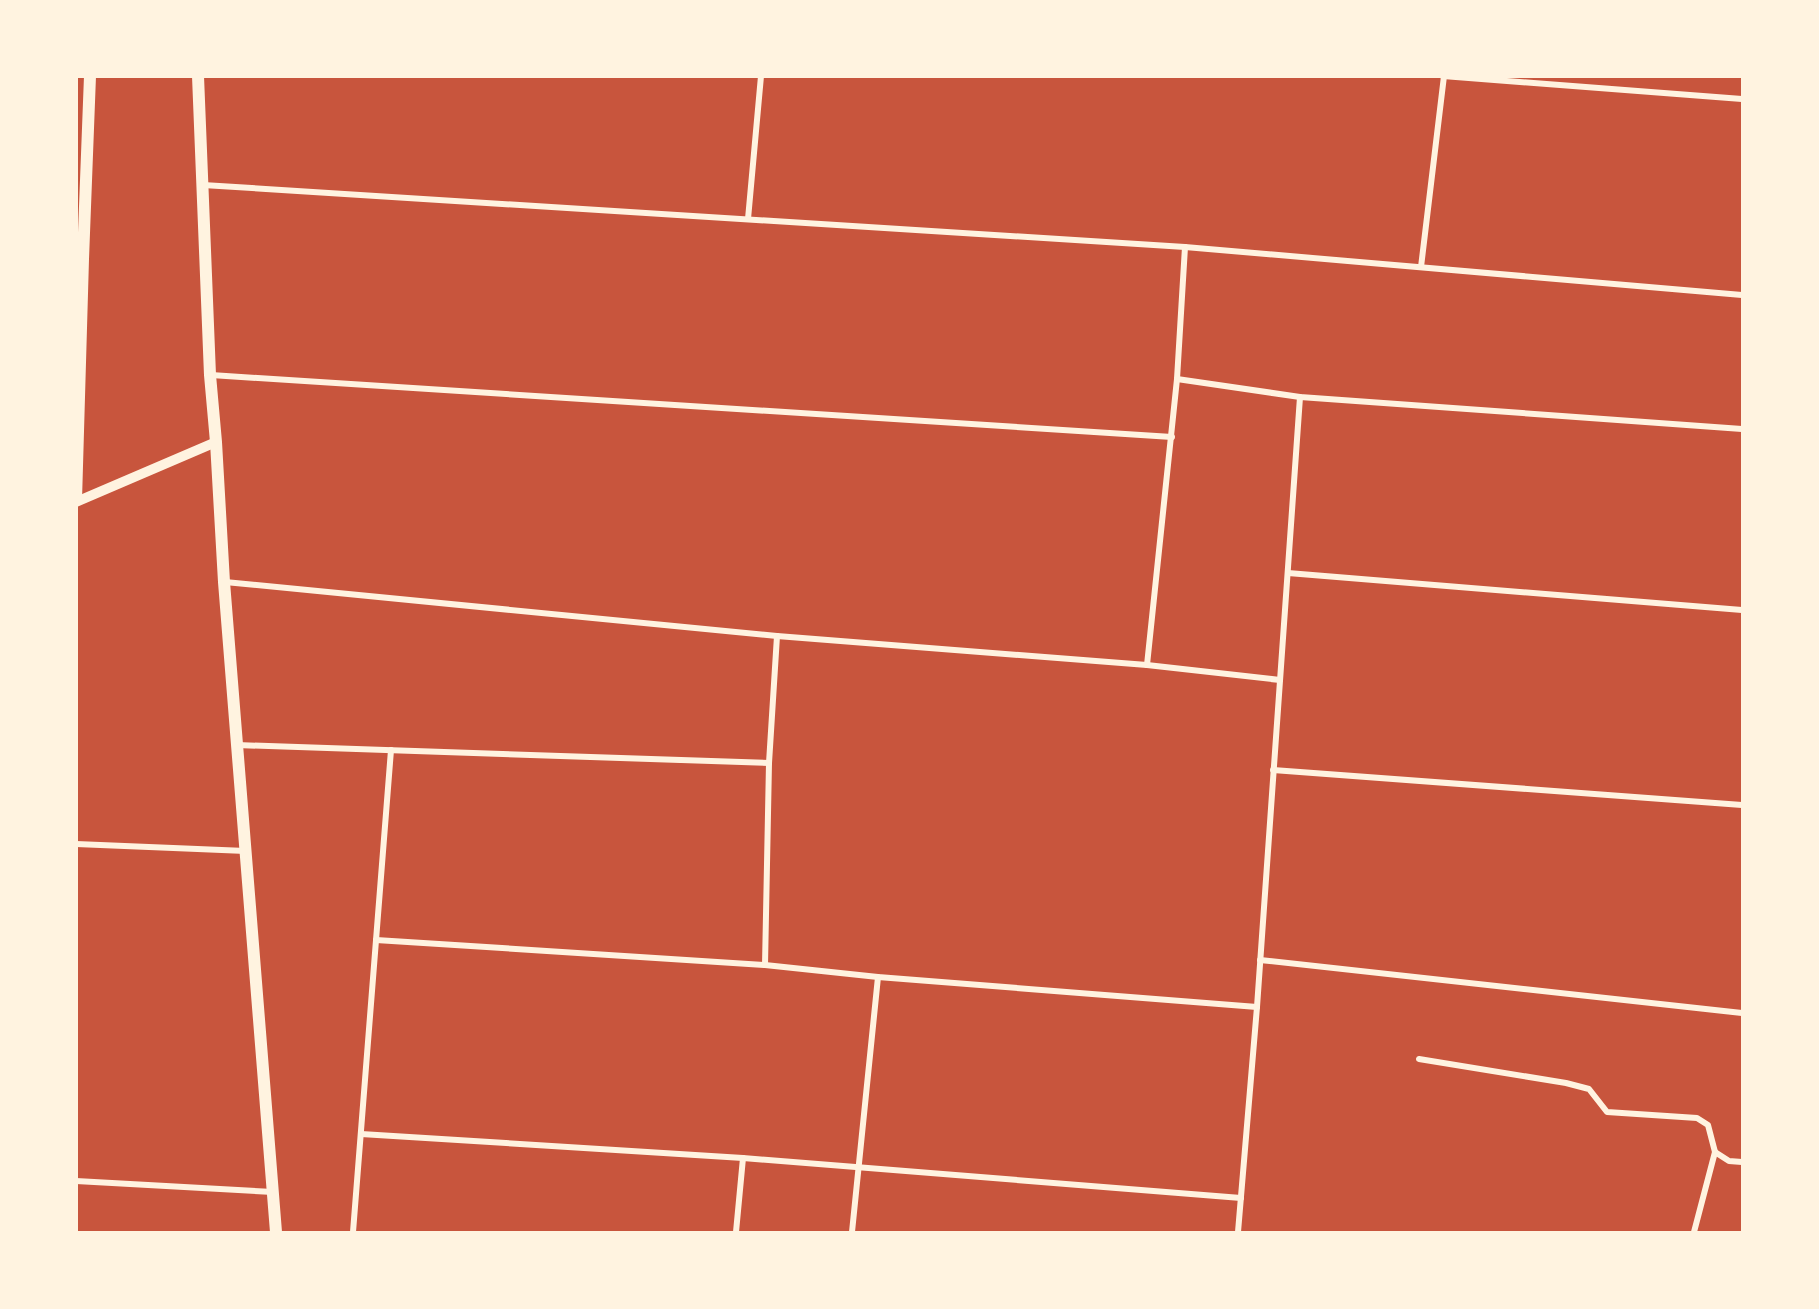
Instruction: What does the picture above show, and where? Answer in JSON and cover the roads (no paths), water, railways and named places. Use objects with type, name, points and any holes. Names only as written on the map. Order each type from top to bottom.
[{"type":"main road","points":[[76,501],[80,259],[90,76]]},
{"type":"main road","points":[[198,76],[210,375],[224,582],[276,1233]]},
{"type":"street","points":[[748,219],[761,76]]},
{"type":"street","points":[[1421,267],[1443,76],[1743,99]]},
{"type":"street","points":[[203,185],[1185,247],[1743,295]]},
{"type":"street","points":[[1147,664],[1172,437],[1185,247]]},
{"type":"street","points":[[210,375],[1172,437]]},
{"type":"street","points":[[1177,380],[1300,397],[1743,429]]},
{"type":"street","points":[[1238,1233],[1257,1007],[1300,397]]},
{"type":"street","points":[[76,501],[216,442]]},
{"type":"street","points":[[1288,573],[1743,610]]},
{"type":"street","points":[[224,582],[777,636],[1147,664],[1280,680]]},
{"type":"street","points":[[765,965],[769,763],[777,636]]},
{"type":"street","points":[[237,745],[769,763]]},
{"type":"street","points":[[353,1233],[391,750]]},
{"type":"street","points":[[1273,770],[1743,805]]},
{"type":"street","points":[[76,844],[246,851]]},
{"type":"street","points":[[376,940],[765,965],[878,977],[1257,1007]]},
{"type":"street","points":[[1260,960],[1743,1013]]},
{"type":"street","points":[[852,1233],[878,977]]},
{"type":"street","points":[[1419,1059],[1566,1083],[1589,1089],[1606,1112],[1697,1118],[1708,1125],[1715,1152],[1694,1233]]},
{"type":"street","points":[[361,1134],[743,1158],[1241,1198]]},
{"type":"street","points":[[1715,1152],[1729,1161],[1743,1162]]},
{"type":"street","points":[[736,1233],[743,1158]]},
{"type":"street","points":[[76,1181],[273,1192]]}]
